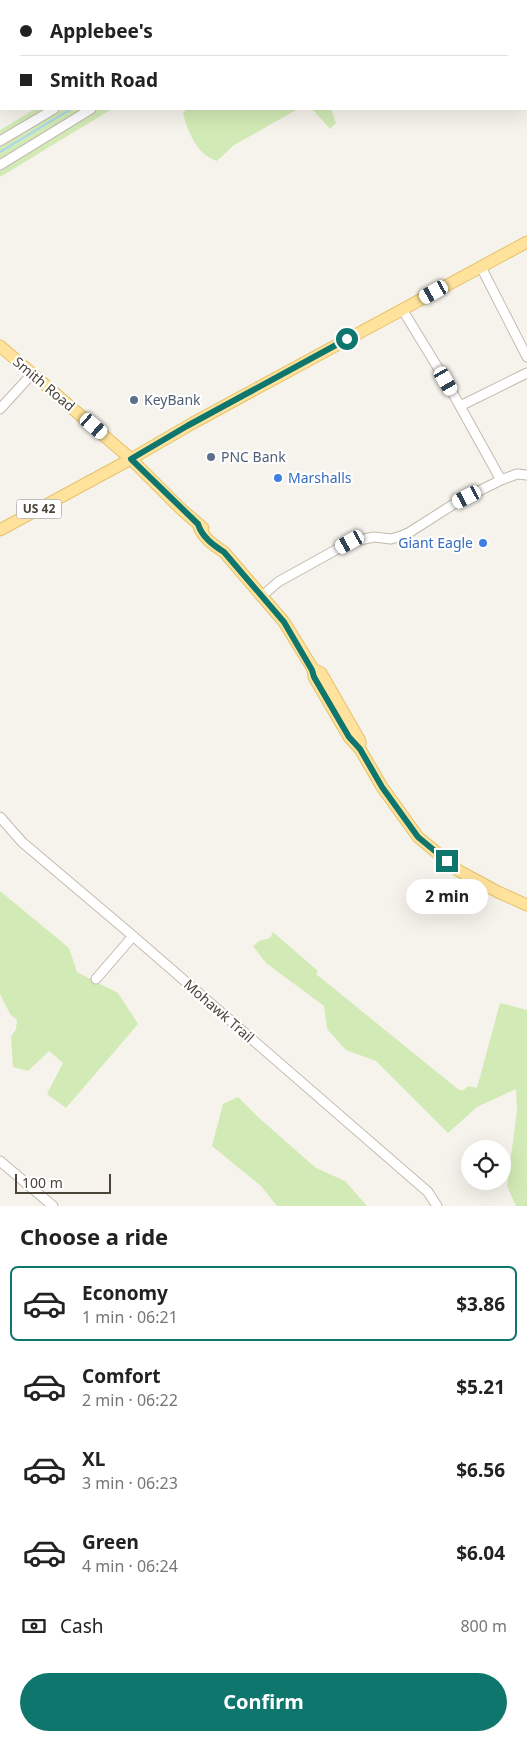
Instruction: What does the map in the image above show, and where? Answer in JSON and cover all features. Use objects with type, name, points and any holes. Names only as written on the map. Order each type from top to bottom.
[{"type":"main road","name":"US 42","points":[[0,530],[131,459],[187,426],[527,242]]},
{"type":"main road","name":"Smith Road","points":[[0,346],[131,459],[198,524],[200,532],[224,552],[284,622],[349,737],[360,749],[382,787],[418,837],[459,871],[527,905]]},
{"type":"street","points":[[0,141],[52,110]]},
{"type":"street","points":[[0,164],[89,110]]},
{"type":"street","points":[[481,266],[527,358]]},
{"type":"street","points":[[402,309],[460,406],[501,480]]},
{"type":"street","points":[[460,406],[527,373]]},
{"type":"street","points":[[0,409],[32,374]]},
{"type":"street","points":[[261,597],[278,582],[350,542],[374,537],[391,539],[409,532],[456,502],[501,480],[517,474],[527,475]]},
{"type":"street","name":"Mohawk Trail","points":[[0,817],[22,842],[428,1192],[437,1206]]},
{"type":"street","points":[[96,979],[133,936]]},
{"type":"street","points":[[0,1162],[53,1206]]},
{"type":"green space","points":[[33,110],[110,110],[0,177],[0,130]]},
{"type":"green space","points":[[185,110],[296,110],[234,145],[217,161],[210,158],[194,142],[183,114]]},
{"type":"green space","points":[[313,110],[331,110],[336,123],[330,129]]},
{"type":"green space","points":[[0,891],[69,948],[77,972],[118,993],[138,1024],[66,1108],[47,1094],[63,1063],[49,1051],[28,1071],[13,1067],[11,1037],[16,1029],[17,1020],[10,1014],[0,994]]},
{"type":"green space","points":[[273,932],[318,971],[316,974],[459,1090],[464,1090],[468,1086],[477,1088],[500,1003],[527,1010],[527,1206],[516,1206],[509,1190],[511,1190],[511,1156],[517,1111],[516,1089],[477,1107],[448,1133],[376,1061],[346,1050],[327,1029],[324,1006],[266,963],[253,946],[259,941],[270,938]]},
{"type":"green space","points":[[238,1097],[316,1168],[345,1181],[367,1206],[277,1206],[261,1186],[212,1146],[223,1104]]},
{"type":"waterway","points":[[0,152],[69,110]]},
{"type":"place","name":"KeyBank","points":[[134,400]]},
{"type":"place","name":"PNC Bank","points":[[211,457]]},
{"type":"place","name":"Marshalls","points":[[278,478]]},
{"type":"place","name":"Giant Eagle","points":[[483,543]]},
{"type":"route","points":[[347,339],[187,426],[131,459],[198,524],[200,532],[224,552],[284,622],[349,737],[360,749],[382,787],[418,837],[447,861]]}]
